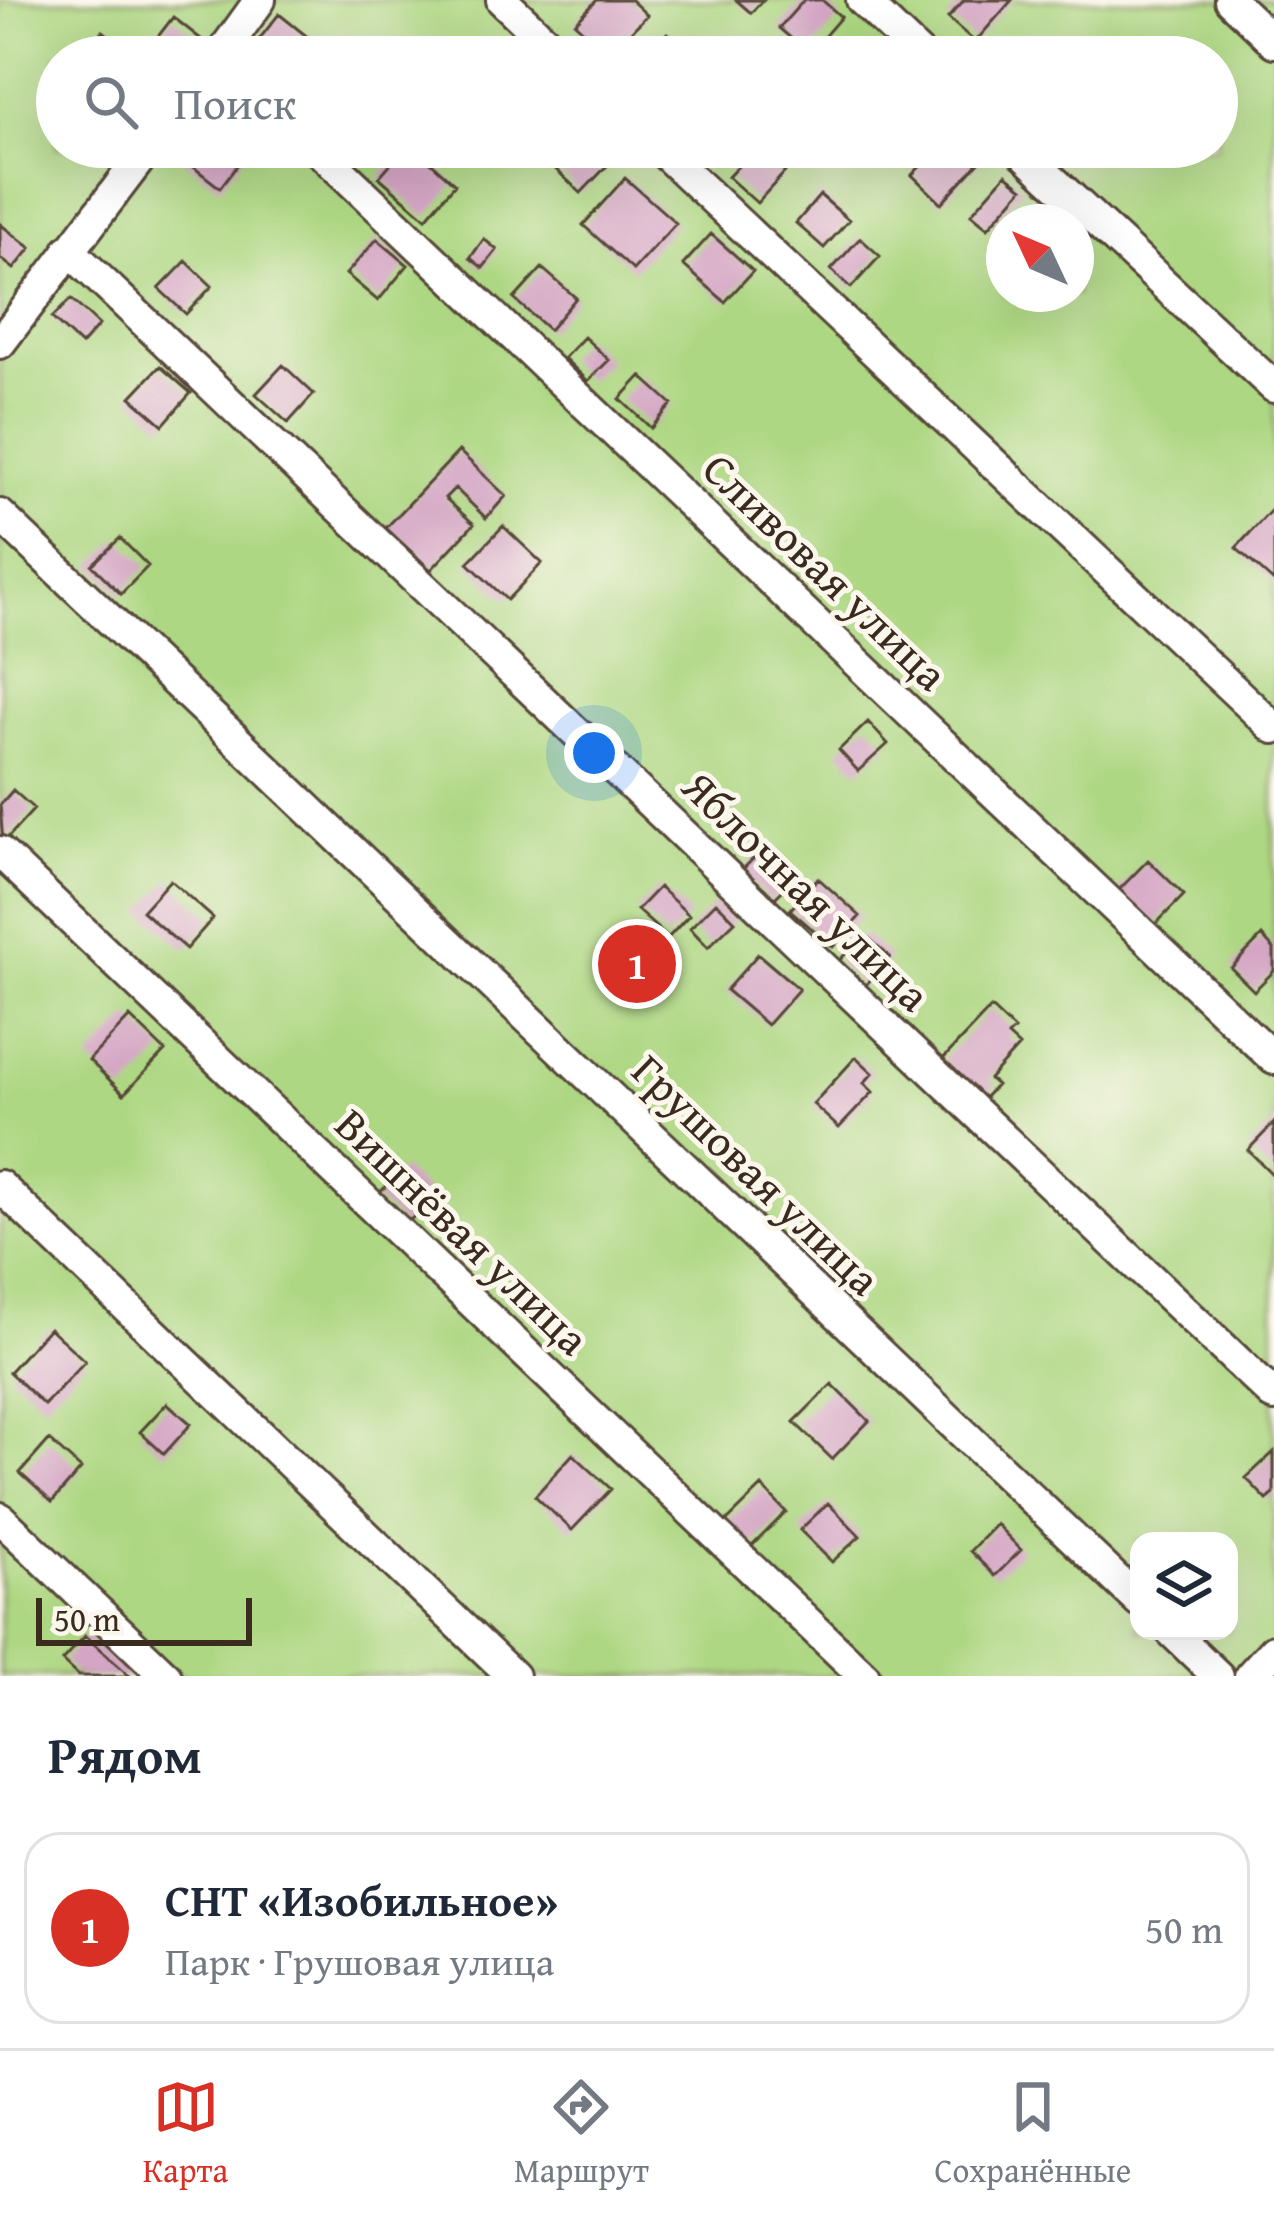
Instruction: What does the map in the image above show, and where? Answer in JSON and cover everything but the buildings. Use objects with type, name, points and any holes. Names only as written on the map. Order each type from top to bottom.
[{"type":"street","points":[[235,36],[260,0]]},
{"type":"street","points":[[502,0],[540,36]]},
{"type":"street","points":[[862,0],[900,36]]},
{"type":"street","points":[[1230,0],[1274,42]]},
{"type":"street","points":[[0,343],[133,168]]},
{"type":"street","name":"Сливовая улица","points":[[338,168],[1274,1059]]},
{"type":"street","points":[[680,168],[1274,728]]},
{"type":"street","points":[[1039,168],[1274,387]]},
{"type":"street","name":"Яблочная улица","points":[[69,250],[1274,1396]]},
{"type":"street","name":"Грушовая улица","points":[[0,515],[1130,1592]]},
{"type":"street","name":"Вишнёвая улица","points":[[0,852],[863,1676]]},
{"type":"street","points":[[0,1186],[513,1676]]},
{"type":"street","points":[[0,1517],[166,1676]]},
{"type":"street","points":[[1180,1640],[1218,1676]]},
{"type":"street","points":[[1250,1676],[1274,1650]]},
{"type":"green space","points":[[0,0],[1274,0],[1274,1676],[0,1676]]},
{"type":"place","name":"СНТ «Изобильное»","points":[[637,964]]}]
